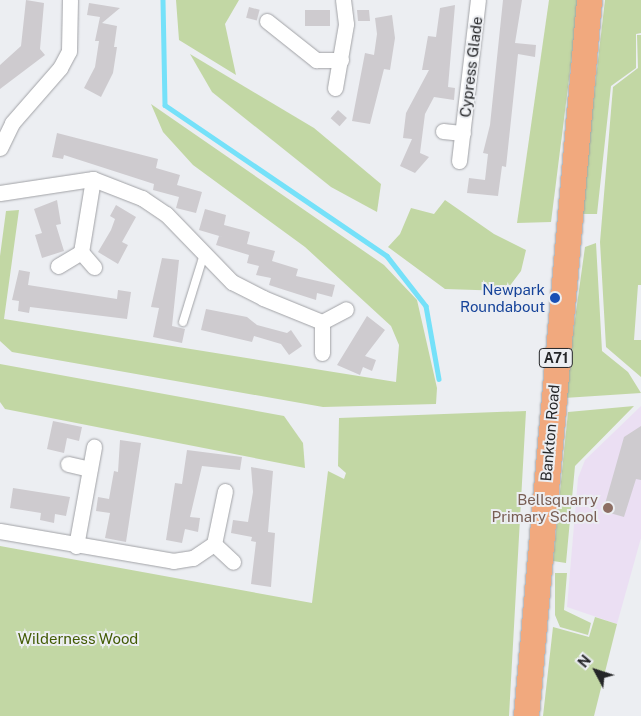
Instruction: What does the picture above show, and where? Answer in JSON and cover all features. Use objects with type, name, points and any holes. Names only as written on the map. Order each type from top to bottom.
[{"type":"main road","name":"Bankton Road","points":[[526,716],[589,0]]},
{"type":"street","points":[[0,148],[12,123],[60,68],[69,52],[70,0]]},
{"type":"street","points":[[335,88],[346,24],[343,0]]},
{"type":"street","name":"Cypress Glade","points":[[459,161],[478,0]]},
{"type":"street","points":[[267,21],[316,60],[341,60]]},
{"type":"street","name":"Cypress Glade","points":[[443,131],[463,134]]},
{"type":"street","points":[[0,193],[93,179],[142,198],[192,237],[204,254],[232,282],[322,322]]},
{"type":"street","points":[[58,266],[81,252],[93,179]]},
{"type":"street","points":[[81,252],[94,267]]},
{"type":"street","points":[[322,322],[346,309]]},
{"type":"street","points":[[322,322],[322,353]]},
{"type":"street","points":[[76,546],[94,447]]},
{"type":"street","points":[[68,464],[89,469]]},
{"type":"street","points":[[0,531],[76,546],[173,561],[193,558],[214,544],[225,491]]},
{"type":"street","points":[[214,544],[233,562]]},
{"type":"lane","points":[[184,322],[204,254]]},
{"type":"shaded area","name":"Bellsquarry Primary School","points":[[641,406],[641,538],[617,624],[567,607],[578,478],[585,460]]},
{"type":"green space","points":[[176,0],[239,0],[225,24],[236,75],[179,40]]},
{"type":"green space","points":[[549,0],[579,0],[551,222],[517,223]]},
{"type":"green space","points":[[605,0],[641,0],[641,33],[636,34],[636,68],[611,86],[597,214],[580,214]]},
{"type":"green space","points":[[637,35],[641,35],[641,285],[638,285],[634,340],[641,340],[641,377],[606,347],[600,242],[613,87],[638,68]]},
{"type":"green space","points":[[190,54],[314,128],[381,184],[377,212],[331,187],[212,92]]},
{"type":"green space","points":[[151,104],[384,265],[417,300],[437,388],[436,404],[323,407],[12,352],[0,341],[0,256],[6,211],[19,210],[4,319],[396,382],[399,345],[391,326],[305,247],[193,165],[163,132]]},
{"type":"green space","points":[[445,200],[494,234],[526,250],[521,271],[506,291],[445,289],[388,247],[400,234],[411,208],[434,214]]},
{"type":"green space","points":[[596,243],[602,351],[628,372],[641,393],[564,398],[585,247]]},
{"type":"green space","points":[[0,364],[284,416],[303,443],[305,468],[5,409],[0,402]]},
{"type":"green space","points":[[634,406],[575,466],[566,563],[553,561],[568,412]]},
{"type":"green space","name":"Wilderness Wood","points":[[526,411],[509,716],[0,716],[0,546],[312,603],[328,471],[344,479],[346,473],[338,466],[339,418]]},
{"type":"green space","points":[[555,573],[567,573],[564,610],[591,623],[588,635],[560,627],[555,615]]},
{"type":"green space","points":[[595,617],[617,624],[594,716],[543,716],[553,627],[589,637]]},
{"type":"building","points":[[26,0],[44,3],[40,49],[45,55],[0,89],[0,65],[21,46]]},
{"type":"building","points":[[503,0],[522,0],[515,43],[536,45],[535,57],[518,54],[506,167],[502,166],[498,196],[467,193],[469,178],[485,180],[488,154],[483,153],[490,125]]},
{"type":"building","points":[[89,3],[120,8],[102,23],[117,26],[114,47],[117,47],[113,73],[101,97],[84,88],[95,67],[99,41],[95,41],[100,17],[87,15]]},
{"type":"building","points":[[455,5],[448,87],[455,88],[454,100],[434,97],[425,114],[420,153],[429,157],[415,173],[400,166],[412,139],[403,138],[406,113],[429,70],[422,70],[428,36],[436,37],[440,8]]},
{"type":"building","points":[[249,7],[260,10],[257,20],[246,18]]},
{"type":"building","points":[[305,10],[330,10],[330,26],[305,26]]},
{"type":"building","points":[[357,10],[369,10],[370,21],[358,21]]},
{"type":"building","points":[[392,15],[395,38],[390,70],[384,69],[370,124],[352,121],[365,53],[374,55],[377,34],[375,18]]},
{"type":"building","points":[[338,110],[347,118],[340,126],[331,118]]},
{"type":"building","points":[[57,133],[158,159],[156,168],[180,175],[177,185],[202,192],[196,213],[176,208],[179,197],[153,190],[154,184],[64,155],[63,159],[52,157]]},
{"type":"building","points":[[57,200],[61,224],[56,225],[64,251],[42,258],[35,235],[42,233],[34,209]]},
{"type":"building","points":[[116,205],[136,217],[122,242],[128,245],[118,264],[98,252],[111,230],[115,219],[110,216]]},
{"type":"building","points":[[205,209],[226,215],[224,225],[250,232],[247,244],[275,251],[272,261],[298,269],[296,276],[335,285],[332,297],[317,293],[316,300],[269,285],[271,278],[256,275],[259,266],[247,263],[249,255],[216,245],[219,236],[226,238],[199,230]]},
{"type":"building","points":[[162,258],[179,260],[172,326],[185,329],[182,343],[153,337],[159,308],[151,307]]},
{"type":"building","points":[[19,270],[30,272],[28,285],[117,299],[118,290],[131,292],[127,319],[30,307],[29,313],[18,311],[19,301],[12,300]]},
{"type":"building","points":[[206,309],[247,317],[257,325],[287,333],[291,330],[302,346],[289,355],[281,344],[254,336],[252,342],[201,330]]},
{"type":"building","points":[[367,316],[385,330],[365,356],[376,360],[372,371],[363,367],[360,375],[337,365]]},
{"type":"building","points":[[53,421],[82,427],[79,441],[67,438],[64,453],[47,449]]},
{"type":"building","points":[[641,426],[641,480],[636,479],[624,517],[603,511],[624,437]]},
{"type":"building","points":[[120,440],[141,443],[126,542],[105,538],[110,513],[96,511],[98,497],[109,499],[114,471],[118,472]]},
{"type":"building","points":[[187,450],[242,457],[240,470],[202,466],[190,517],[200,518],[198,532],[185,529],[182,543],[166,540],[175,483],[182,484]]},
{"type":"building","points":[[251,467],[273,471],[268,532],[275,533],[271,587],[251,584],[256,542],[251,541],[252,537],[231,533],[233,520],[248,522],[253,492]]},
{"type":"building","points":[[13,488],[70,497],[66,516],[55,514],[54,523],[40,520],[41,513],[10,508]]},
{"type":"waterway","points":[[163,0],[165,105],[387,256],[426,306],[439,379]]},
{"type":"place","name":"Newpark Roundabout","points":[[555,298]]},
{"type":"place","name":"Bellsquarry Primary School","points":[[608,508]]}]
